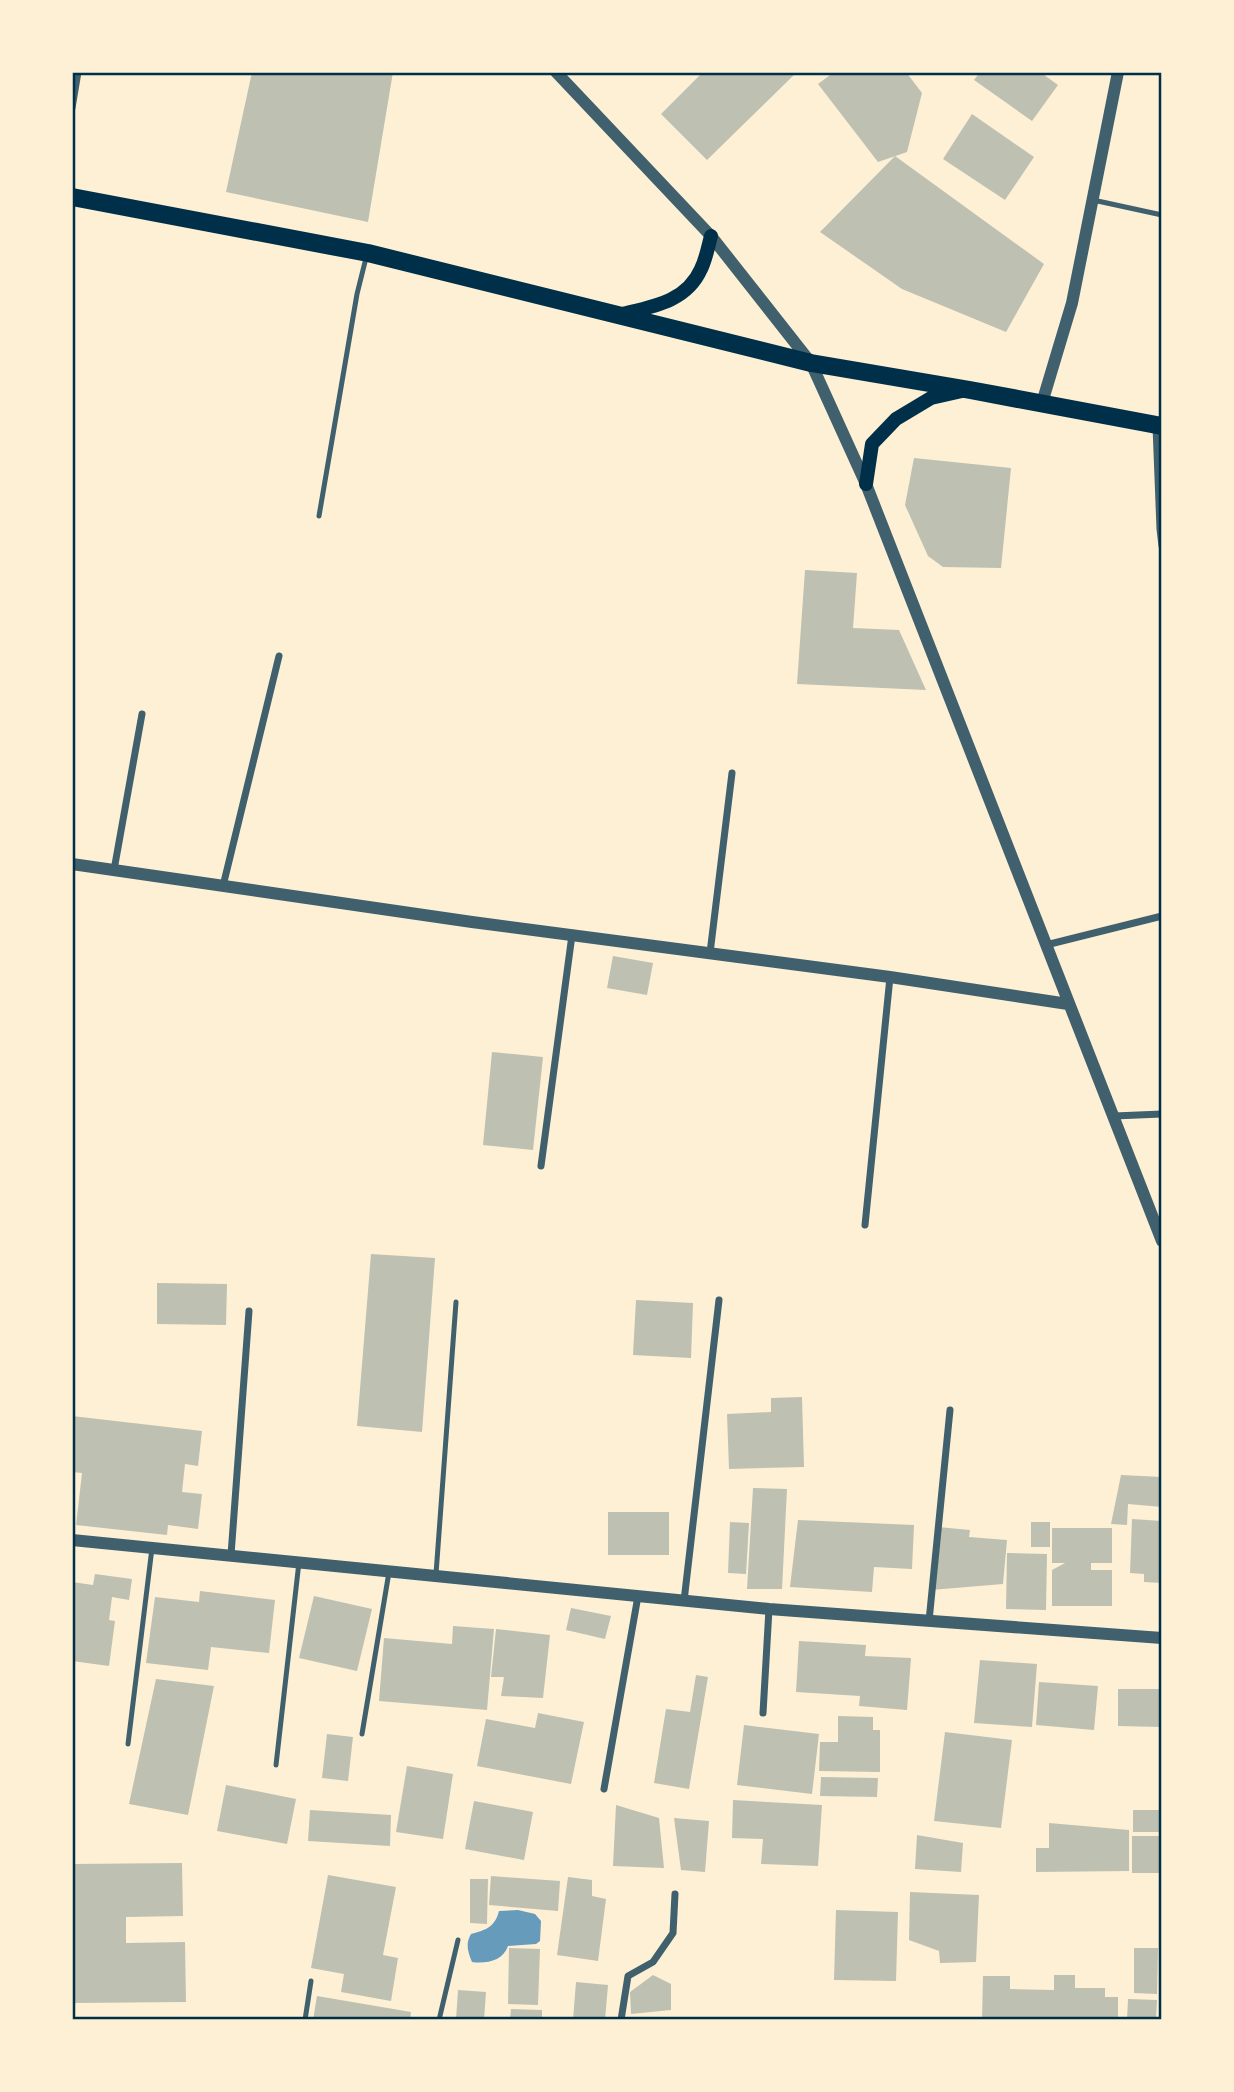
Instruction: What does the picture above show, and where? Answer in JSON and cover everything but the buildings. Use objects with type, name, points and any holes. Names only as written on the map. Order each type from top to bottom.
[{"type":"main road","points":[[72,197],[368,253],[811,363],[1159,426]]},
{"type":"main road","points":[[616,316],[680,296],[692,285],[702,268],[711,236]]},
{"type":"main road","points":[[866,484],[872,444],[896,419],[931,398],[970,390]]},
{"type":"street","points":[[72,108],[78,72]]},
{"type":"street","points":[[1042,403],[1072,303],[1118,72]]},
{"type":"street","points":[[565,75],[711,236],[811,363],[866,484],[1162,1241]]},
{"type":"street","points":[[1159,426],[1162,546]]},
{"type":"street","points":[[223,886],[279,656]]},
{"type":"street","points":[[114,870],[142,714]]},
{"type":"street","points":[[710,953],[733,773]]},
{"type":"street","points":[[72,864],[1068,1004]]},
{"type":"street","points":[[1045,945],[1162,916]]},
{"type":"street","points":[[541,1166],[572,935]]},
{"type":"street","points":[[865,1225],[890,977]]},
{"type":"street","points":[[1114,1116],[1162,1114]]},
{"type":"street","points":[[684,1601],[719,1300]]},
{"type":"street","points":[[231,1555],[248,1311]]},
{"type":"street","points":[[929,1621],[950,1410]]},
{"type":"street","points":[[72,1540],[769,1609],[1162,1638]]},
{"type":"street","points":[[604,1789],[638,1596]]},
{"type":"street","points":[[763,1713],[769,1609]]},
{"type":"street","points":[[621,2020],[628,1976],[653,1962],[673,1933],[675,1894]]},
{"type":"lane","points":[[1093,200],[1162,215]]},
{"type":"lane","points":[[319,516],[356,294],[368,253]]},
{"type":"lane","points":[[436,1577],[456,1302]]},
{"type":"lane","points":[[128,1745],[152,1548]]},
{"type":"lane","points":[[276,1765],[299,1562]]},
{"type":"lane","points":[[362,1734],[389,1572]]},
{"type":"lane","points":[[439,2020],[458,1940]]},
{"type":"lane","points":[[305,2020],[311,1982]]},
{"type":"water","points":[[518,1910],[535,1914],[541,1921],[540,1941],[536,1944],[508,1946],[498,1958],[472,1962],[468,1951],[471,1934],[489,1927],[499,1911]]}]
